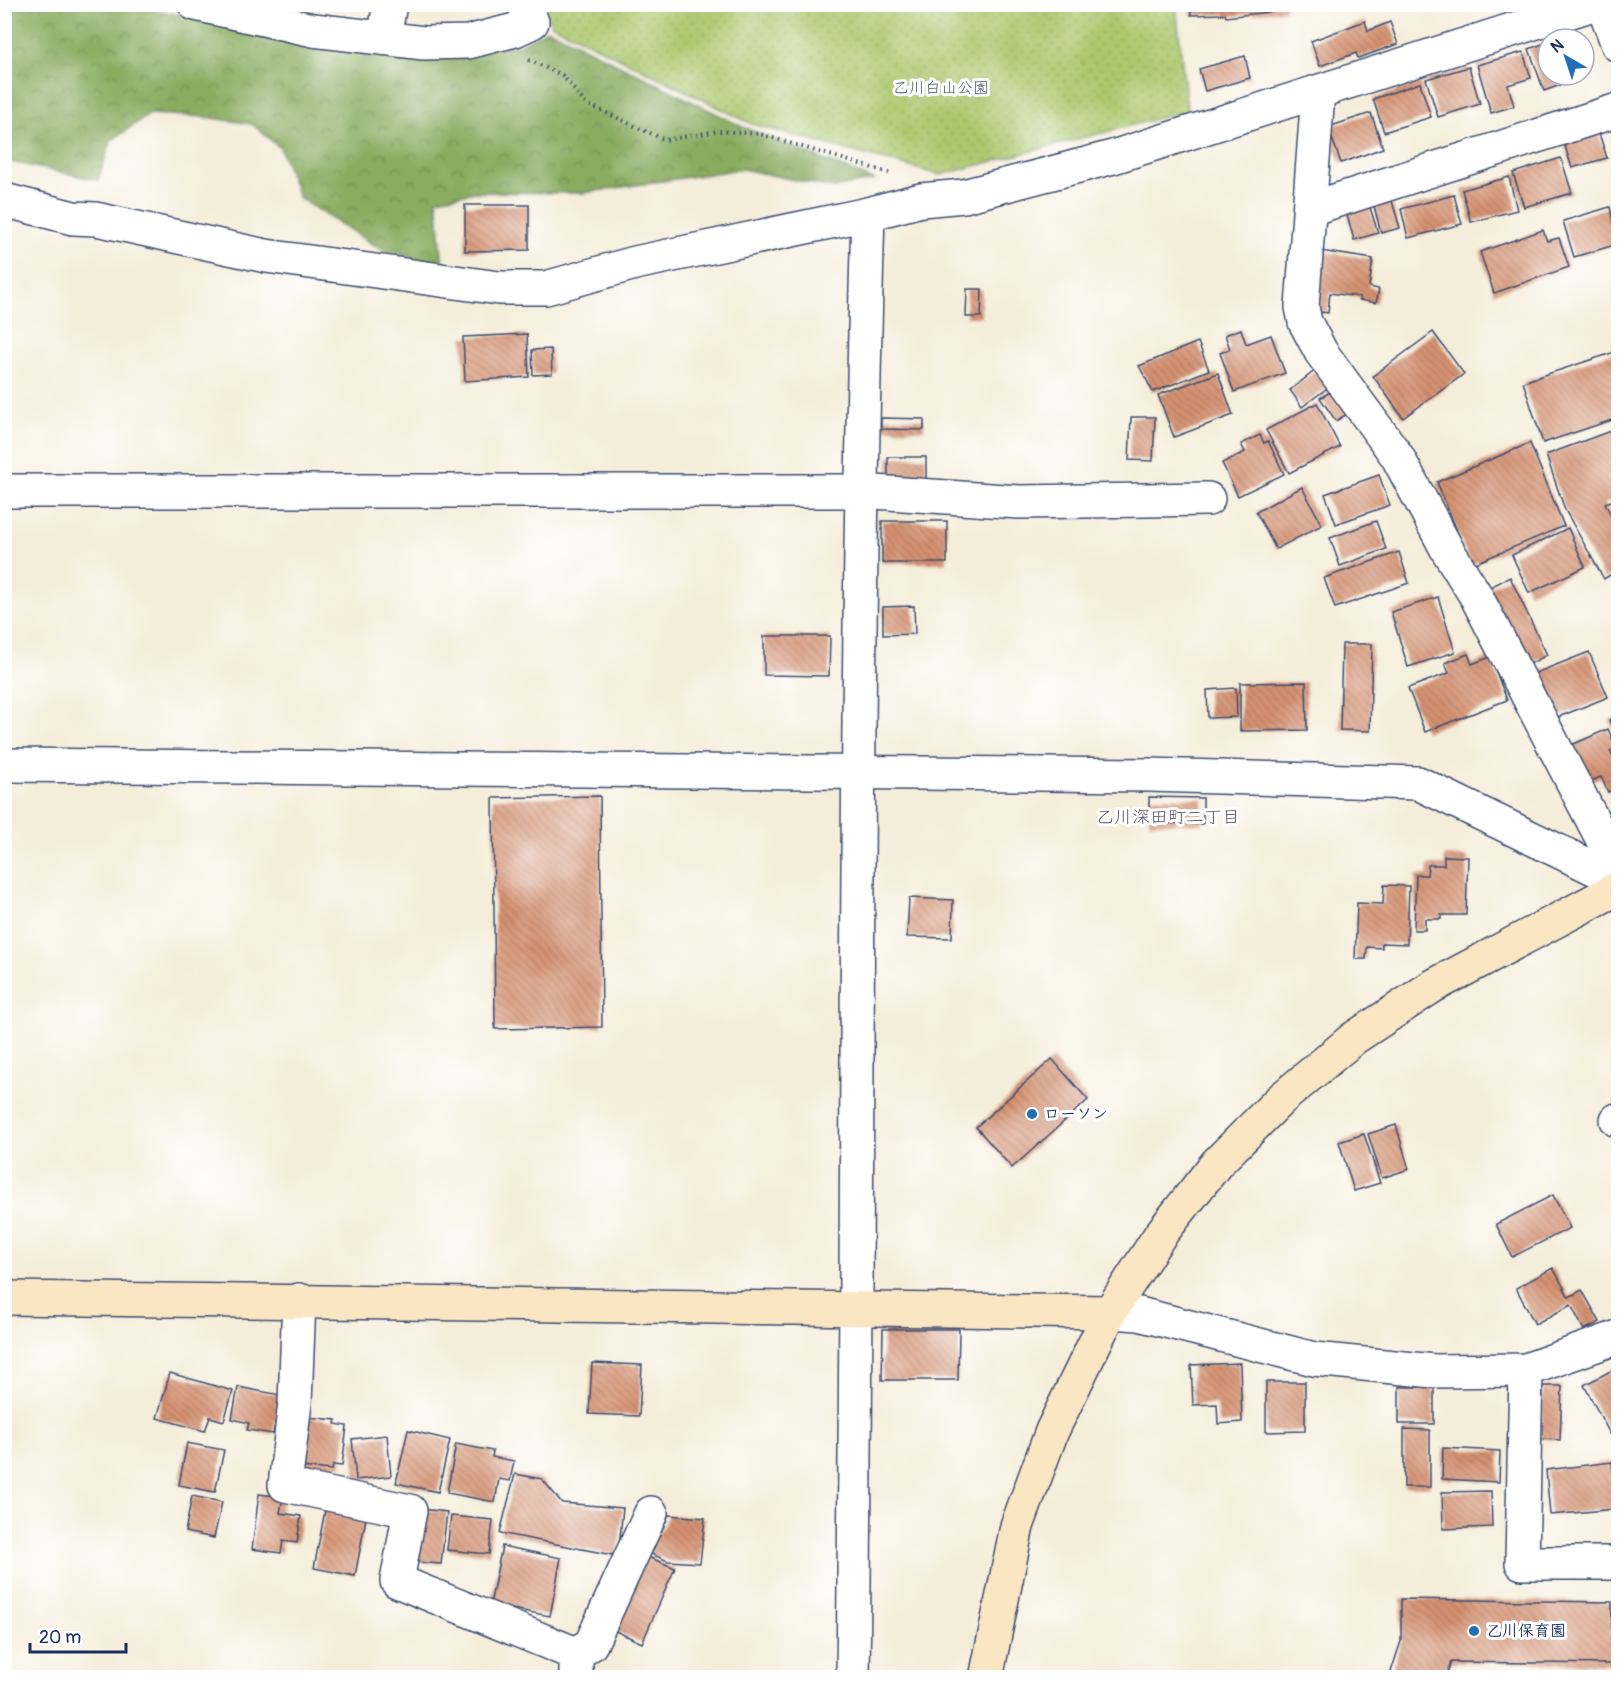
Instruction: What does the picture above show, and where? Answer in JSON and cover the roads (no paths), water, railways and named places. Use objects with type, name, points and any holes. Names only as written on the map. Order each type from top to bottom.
[{"type":"street","points":[[195,4],[313,30],[424,43],[468,42],[515,30],[532,22],[524,4]]},
{"type":"street","points":[[384,38],[390,4]]},
{"type":"street","points":[[4,200],[73,218],[96,219],[266,256],[499,288],[546,288],[635,263],[868,214],[921,200],[964,196],[1113,157],[1593,4]]},
{"type":"street","points":[[1602,4],[1618,45]]},
{"type":"street","points":[[1318,93],[1302,307],[1305,322],[1321,352],[1397,456],[1448,551],[1476,596],[1618,869]]},
{"type":"street","points":[[1310,209],[1618,110]]},
{"type":"street","points":[[853,1677],[858,1307],[860,491],[868,214]]},
{"type":"street","points":[[4,491],[860,491],[1019,502],[1208,499]]},
{"type":"street","points":[[4,765],[1149,775],[1418,783],[1618,880]]},
{"type":"street","points":[[986,1677],[1017,1526],[1052,1431],[1110,1312],[1160,1235],[1217,1163],[1280,1101],[1354,1038],[1433,986],[1618,888]]},
{"type":"street","points":[[4,1298],[858,1307],[1110,1312],[1139,1314],[1314,1359],[1434,1371],[1526,1370],[1618,1337]]},
{"type":"street","points":[[299,1300],[296,1403],[285,1485],[410,1511],[397,1581],[576,1666],[591,1644],[651,1513]]},
{"type":"street","points":[[1526,1370],[1522,1563],[1618,1563]]},
{"type":"place","name":"ローソン","points":[[1032,1114]]},
{"type":"place","name":"乙川保育園","points":[[1474,1631]]},
{"type":"district","name":"乙川深田町二丁目","points":[[1168,817]]},
{"type":"park label","name":"乙川白山公園","points":[[941,88]]}]
